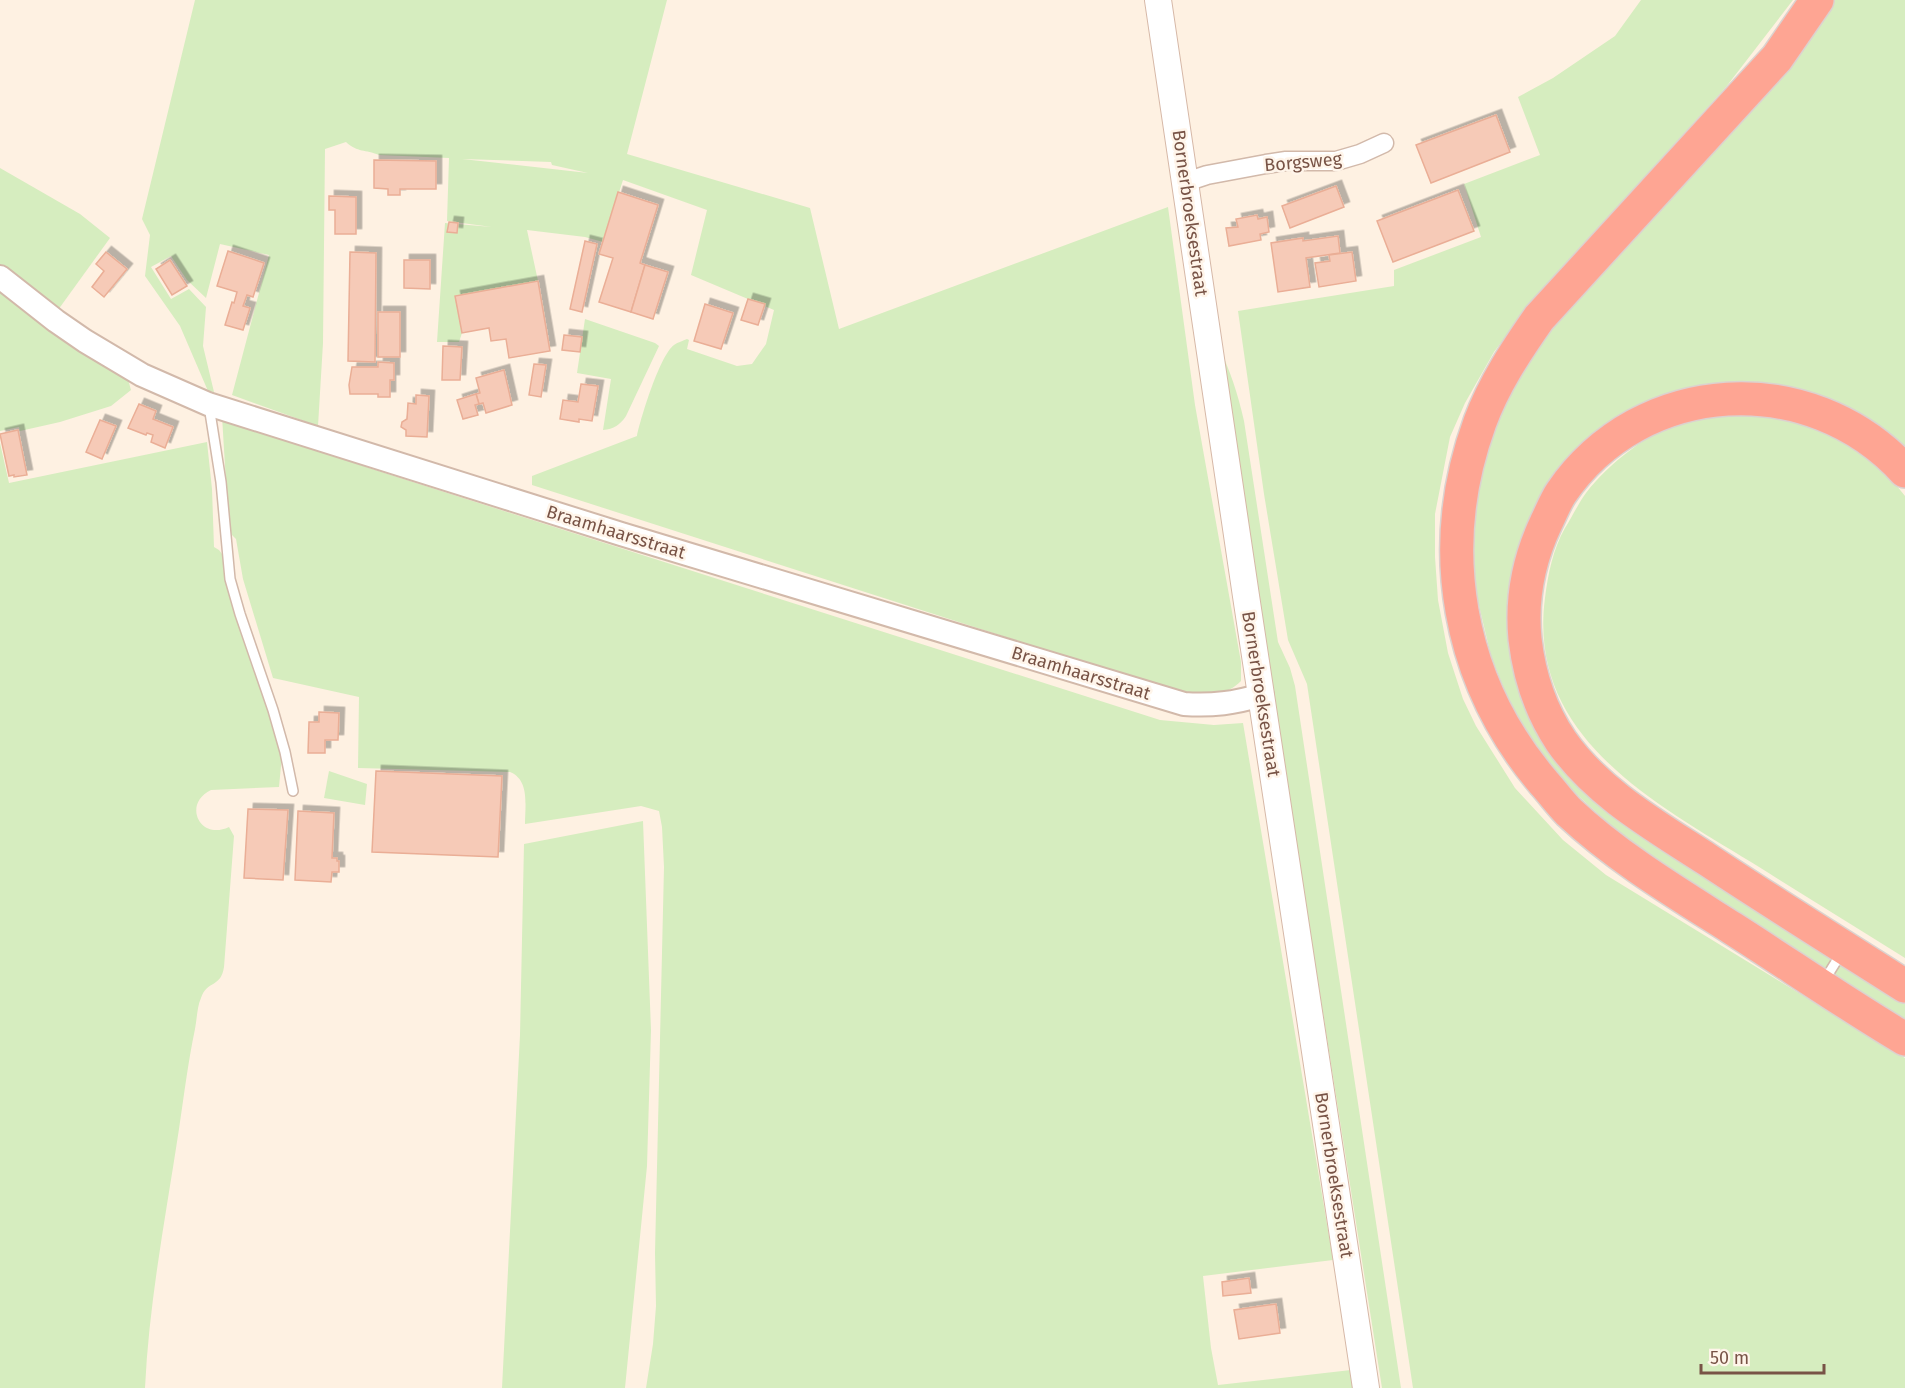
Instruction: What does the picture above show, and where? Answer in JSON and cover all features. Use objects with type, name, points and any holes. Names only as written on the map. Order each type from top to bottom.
[{"type":"highway","points":[[1817,0],[1777,58],[1576,276],[1539,318],[1518,347],[1480,421],[1469,455],[1459,507],[1456,547],[1460,605],[1472,657],[1494,710],[1525,760],[1569,811],[1614,849],[1685,898],[1905,1039]]},
{"type":"highway","points":[[1905,471],[1889,454],[1863,434],[1825,414],[1781,401],[1742,398],[1714,400],[1662,411],[1626,430],[1593,455],[1559,495],[1536,545],[1524,605],[1527,654],[1534,683],[1560,740],[1581,765],[1608,791],[1649,822],[1905,986]]},
{"type":"main road","name":"Bornerbroeksestraat","points":[[1158,0],[1366,1388]]},
{"type":"street","name":"Borgsweg","points":[[1186,182],[1207,175],[1276,162],[1336,161],[1384,144]]},
{"type":"street","name":"Braamhaarsstraat","points":[[0,277],[85,341],[142,375],[208,404],[650,543],[1184,704],[1210,706],[1262,695]]},
{"type":"lane","points":[[208,404],[221,482],[230,579],[273,710],[293,791]]},
{"type":"lane","points":[[1821,986],[1844,948]]},
{"type":"green space","points":[[195,0],[667,0],[627,154],[810,208],[839,329],[1168,207],[1195,405],[1241,662],[1241,681],[1224,692],[1192,697],[532,485],[532,476],[637,436],[657,373],[669,351],[676,344],[687,339],[689,340],[687,349],[737,366],[752,364],[766,344],[774,310],[691,275],[707,210],[623,180],[603,242],[585,237],[527,230],[538,281],[456,296],[462,333],[459,342],[437,342],[445,223],[492,227],[447,221],[449,158],[379,155],[358,149],[346,142],[325,149],[323,343],[318,426],[232,395],[269,255],[220,244],[206,298],[187,280],[171,256],[151,267],[171,299],[189,289],[206,307],[203,346],[214,392],[208,391],[180,326],[145,276],[150,235],[142,219]],"holes":[[[462,159],[551,162],[552,165],[588,173]]]},
{"type":"green space","points":[[1641,0],[1793,0],[1726,87],[1534,299],[1494,352],[1465,403],[1450,437],[1435,514],[1438,600],[1448,653],[1463,699],[1476,726],[1515,788],[1563,840],[1606,875],[1905,1058],[1905,1388],[1413,1388],[1307,684],[1288,640],[1238,311],[1394,286],[1394,270],[1481,237],[1464,184],[1540,155],[1518,97],[1553,78],[1615,36]]},
{"type":"green space","points":[[1828,0],[1905,0],[1905,461],[1800,392],[1624,425],[1522,572],[1567,759],[1905,993],[1905,1022],[1664,867],[1622,836],[1559,778],[1529,737],[1508,699],[1491,656],[1476,593],[1473,536],[1476,486],[1488,443],[1534,340]]},
{"type":"green space","points":[[0,168],[80,214],[110,238],[58,310],[0,265]]},
{"type":"green space","points":[[0,285],[127,376],[131,390],[111,406],[60,422],[20,431],[19,427],[0,431]]},
{"type":"green space","points":[[585,319],[659,346],[626,416],[616,426],[603,430],[611,379],[577,373]]},
{"type":"green space","points":[[1218,345],[1233,382],[1244,421],[1278,642],[1290,668],[1295,686],[1401,1388],[1382,1388]]},
{"type":"green space","points":[[1732,411],[1778,415],[1823,429],[1859,449],[1884,470],[1905,496],[1905,958],[1674,814],[1637,788],[1604,758],[1576,726],[1556,688],[1545,646],[1546,589],[1557,544],[1583,497],[1606,470],[1645,440],[1673,425],[1693,418]]},
{"type":"green space","points":[[222,416],[369,468],[1160,720],[1214,725],[1243,723],[1333,1260],[1203,1276],[1211,1348],[1218,1385],[1351,1370],[1354,1388],[646,1388],[656,1306],[655,1253],[664,867],[659,811],[641,806],[525,824],[524,787],[521,781],[510,772],[358,768],[359,697],[273,678],[243,579],[236,539],[229,532]]},
{"type":"green space","points":[[207,442],[212,489],[214,547],[222,554],[234,606],[267,700],[282,755],[279,787],[211,790],[202,796],[196,812],[203,825],[219,830],[229,827],[234,836],[224,967],[220,978],[204,992],[198,1009],[154,1290],[145,1388],[0,1388],[0,443],[9,483]]},
{"type":"green space","points":[[329,771],[367,784],[365,805],[324,798]]},
{"type":"green space","points":[[643,821],[651,1030],[647,1166],[625,1388],[502,1388],[520,1035],[524,844]]},
{"type":"building","points":[[1496,115],[1510,152],[1431,183],[1416,145]]},
{"type":"building","points":[[374,160],[436,161],[436,189],[400,189],[400,195],[388,195],[388,189],[374,188]]},
{"type":"building","points":[[1336,186],[1344,207],[1290,228],[1282,206]]},
{"type":"building","points":[[1458,190],[1474,231],[1393,262],[1377,221]]},
{"type":"building","points":[[618,192],[658,205],[640,263],[645,265],[631,312],[599,302],[613,258],[599,254]]},
{"type":"building","points":[[329,196],[356,197],[356,234],[335,234],[335,210],[329,210]]},
{"type":"building","points":[[1257,215],[1258,219],[1267,217],[1269,232],[1260,234],[1261,240],[1229,246],[1226,228],[1238,227],[1236,219]]},
{"type":"building","points":[[449,222],[458,223],[457,233],[447,232]]},
{"type":"building","points":[[1338,236],[1340,253],[1306,258],[1310,287],[1278,292],[1271,243]]},
{"type":"building","points":[[585,241],[597,244],[582,312],[570,309]]},
{"type":"building","points":[[228,251],[264,263],[253,297],[247,295],[243,306],[250,308],[243,330],[225,325],[237,292],[217,286]]},
{"type":"building","points":[[106,252],[127,269],[104,297],[92,287],[104,271],[96,264]]},
{"type":"building","points":[[350,252],[376,253],[375,362],[348,361]]},
{"type":"building","points":[[1352,252],[1356,281],[1319,287],[1315,263],[1330,261],[1329,255]]},
{"type":"building","points":[[170,260],[187,286],[172,295],[156,269]]},
{"type":"building","points":[[404,260],[430,260],[430,289],[404,288]]},
{"type":"building","points":[[645,265],[668,272],[653,319],[631,312]]},
{"type":"building","points":[[538,281],[550,351],[509,358],[506,339],[491,341],[489,328],[462,333],[455,296]]},
{"type":"building","points":[[748,299],[765,304],[758,325],[741,320]]},
{"type":"building","points":[[705,304],[733,313],[721,349],[694,341]]},
{"type":"building","points":[[378,312],[400,312],[400,357],[378,357]]},
{"type":"building","points":[[564,335],[582,337],[580,352],[562,350]]},
{"type":"building","points":[[443,346],[462,347],[460,380],[442,380]]},
{"type":"building","points":[[378,362],[394,363],[394,380],[390,380],[390,397],[378,397],[378,394],[350,394],[352,367],[378,367]]},
{"type":"building","points":[[534,364],[546,365],[541,397],[529,395]]},
{"type":"building","points":[[504,370],[512,405],[486,413],[483,403],[479,404],[476,394],[480,393],[476,378]]},
{"type":"building","points":[[581,384],[598,386],[592,421],[579,419],[579,422],[560,419],[563,400],[578,402]]},
{"type":"building","points":[[476,394],[479,404],[475,405],[478,415],[463,419],[457,400]]},
{"type":"building","points":[[416,395],[429,396],[427,437],[406,436],[406,430],[401,427],[402,422],[407,419],[408,403],[416,404]]},
{"type":"building","points":[[139,404],[156,411],[153,419],[173,427],[165,448],[151,442],[153,435],[147,433],[146,435],[128,428]]},
{"type":"building","points":[[100,420],[116,426],[102,459],[86,452]]},
{"type":"building","points":[[18,430],[27,475],[14,477],[14,475],[9,476],[0,434]]},
{"type":"building","points":[[319,712],[339,713],[338,740],[325,740],[325,753],[308,753],[309,722],[319,722]]},
{"type":"building","points":[[376,771],[502,776],[498,857],[372,852]]},
{"type":"building","points":[[248,809],[288,810],[283,880],[244,878]]},
{"type":"building","points":[[298,811],[334,813],[332,858],[337,858],[339,861],[339,872],[332,872],[331,882],[295,880]]},
{"type":"building","points":[[1249,1278],[1251,1293],[1223,1296],[1222,1282]]},
{"type":"building","points":[[1276,1304],[1280,1333],[1239,1339],[1234,1310]]}]
